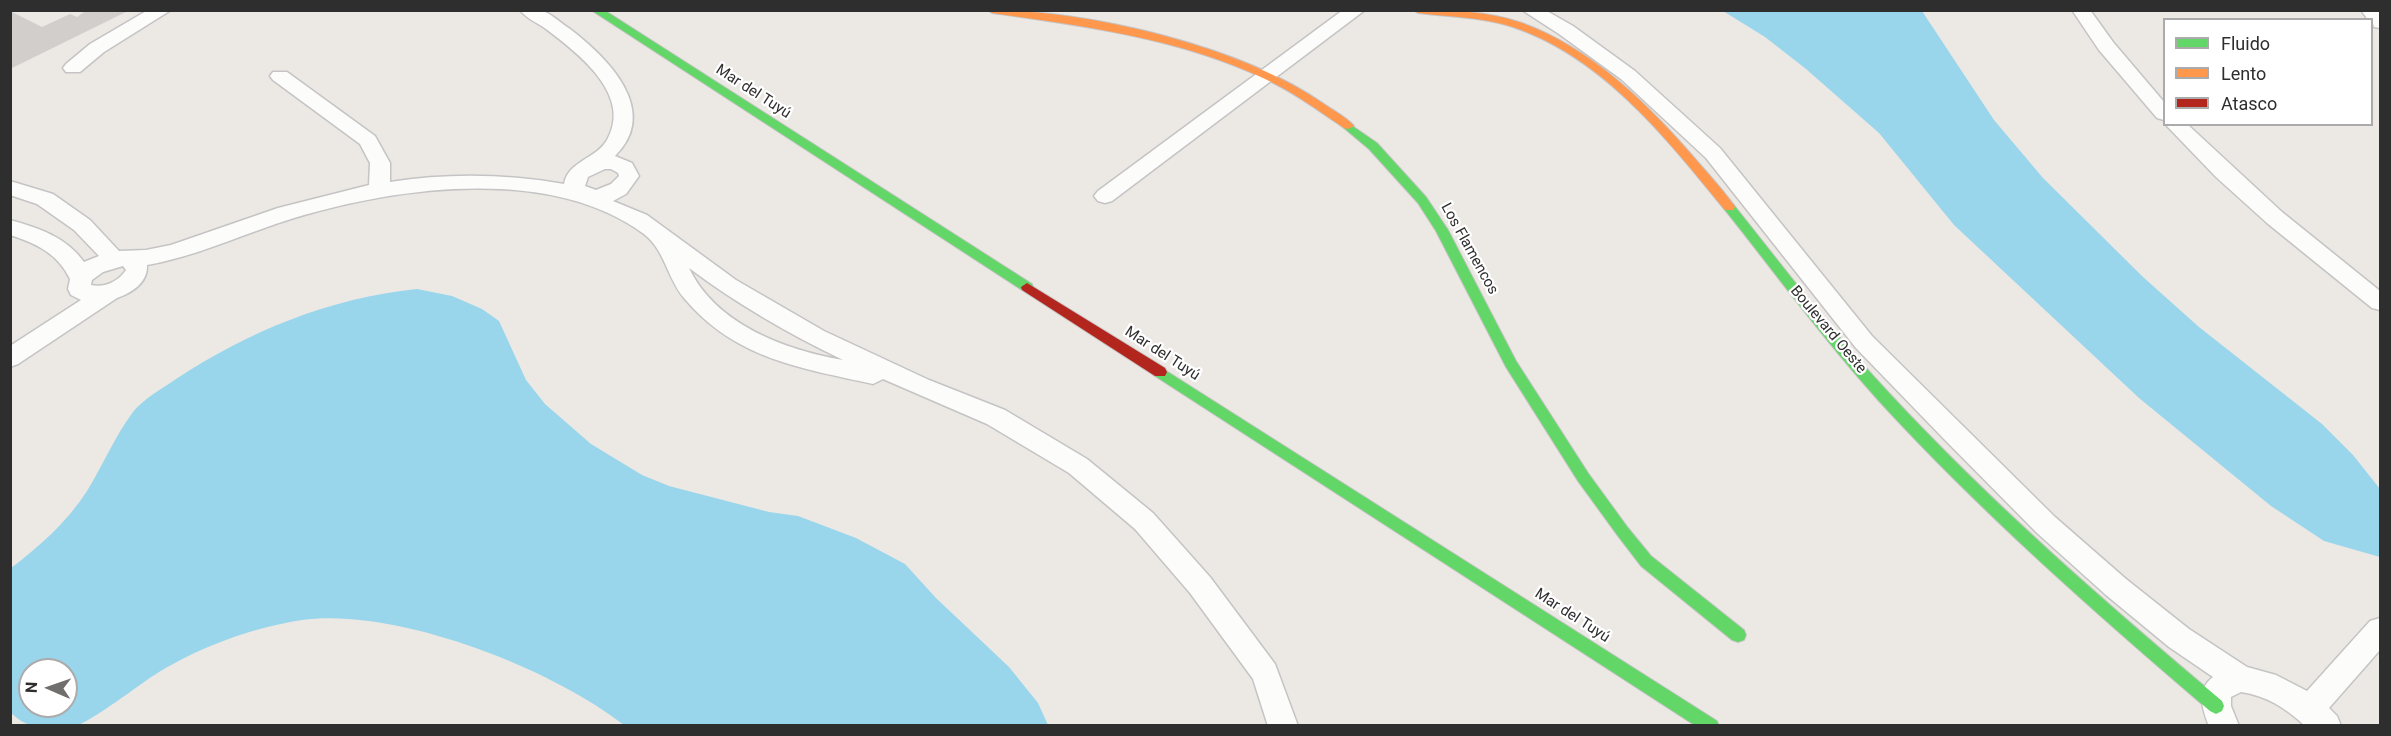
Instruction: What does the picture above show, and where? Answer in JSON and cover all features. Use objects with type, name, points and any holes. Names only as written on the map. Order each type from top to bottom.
[{"type":"street","points":[[73,68],[97,48],[162,10]]},
{"type":"street","points":[[529,10],[589,52],[616,85],[630,134],[629,173],[634,207],[639,220]]},
{"type":"street","name":"Mar del Tuyú","points":[[596,10],[1711,726]]},
{"type":"street","name":"Los Flamencos","points":[[992,10],[1090,23],[1144,33],[1231,59],[1298,93],[1338,118],[1373,147],[1404,179],[1442,230],[1511,363],[1583,477],[1646,561],[1738,635]]},
{"type":"street","points":[[1105,196],[1356,10]]},
{"type":"street","name":"Boulevard Oeste","points":[[1418,10],[1475,13],[1554,41],[1648,103],[1713,153],[1864,342],[2046,525],[2116,587],[2179,638],[2241,679],[2289,695],[2318,717]]},
{"type":"street","name":"Boulevard Oeste","points":[[1530,10],[1566,30],[1628,75],[1839,347],[1923,438],[2014,530],[2220,716]]},
{"type":"street","points":[[2081,10],[2106,46],[2163,113]]},
{"type":"street","points":[[2370,10],[2380,23]]},
{"type":"street","points":[[280,76],[368,140],[380,163],[379,189]]},
{"type":"street","points":[[625,119],[623,133],[615,146],[575,178],[574,189],[582,195],[639,220],[728,286],[816,337],[920,386],[996,417],[1078,466],[1144,521],[1200,585],[1264,674],[1283,726]]},
{"type":"street","points":[[2177,126],[2255,202],[2380,302]]},
{"type":"street","points":[[530,183],[554,179],[611,162],[624,166],[629,173]]},
{"type":"street","points":[[41,335],[71,303],[80,281],[95,266],[126,266],[188,248],[243,227],[379,189],[422,183],[498,181],[530,183],[582,195],[604,196],[621,188],[629,173]]},
{"type":"street","points":[[10,188],[45,199],[54,205],[82,225],[126,266]]},
{"type":"street","points":[[15,228],[54,205]]},
{"type":"street","points":[[15,228],[34,235],[62,251],[75,262],[83,292],[98,295],[108,293]]},
{"type":"street","points":[[664,239],[688,288],[731,328],[797,359],[920,386]]},
{"type":"street","points":[[10,358],[41,335],[108,293],[126,266]]},
{"type":"street","points":[[702,303],[728,286]]},
{"type":"street","points":[[797,359],[816,337]]},
{"type":"street","points":[[1839,347],[1864,342]]},
{"type":"street","points":[[2318,717],[2380,630]]},
{"type":"street","points":[[2220,716],[2217,691],[2227,683],[2241,679]]},
{"type":"water","points":[[1723,11],[1922,11],[1994,120],[2043,178],[2143,277],[2199,327],[2322,424],[2353,455],[2380,489],[2380,557],[2324,541],[2271,506],[2139,398],[1954,225],[1879,133],[1806,69],[1765,37]]},
{"type":"water","points":[[417,289],[452,296],[482,309],[499,321],[526,380],[545,404],[591,444],[642,475],[669,486],[769,512],[798,516],[856,538],[905,564],[936,598],[1009,667],[1038,703],[1048,725],[624,725],[556,683],[515,663],[471,646],[426,632],[382,623],[340,618],[283,623],[210,646],[159,672],[75,726],[29,725],[21,721],[11,713],[11,568],[52,533],[71,513],[137,407],[153,394],[232,346],[291,319],[353,300]]},
{"type":"building","points":[[87,10],[130,10],[10,69],[10,11],[42,27],[70,14],[77,17]]},
{"type":"traffic: fast","points":[[596,10],[1027,287]]},
{"type":"traffic: fast","points":[[1348,126],[1373,146],[1422,200],[1442,230],[1511,363],[1583,477],[1623,532],[1646,561],[1738,635]]},
{"type":"traffic: fast","points":[[1729,207],[1843,350],[1923,438],[2045,556],[2216,706]]},
{"type":"traffic: fast","points":[[1160,372],[1711,726]]},
{"type":"traffic: slow","points":[[992,10],[1133,33],[1224,58],[1267,76],[1309,98],[1348,126]]},
{"type":"traffic: slow","points":[[1418,10],[1480,17],[1517,25],[1548,38],[1578,56],[1634,101],[1685,154],[1729,207]]},
{"type":"traffic: jam","points":[[1027,287],[1160,372]]}]
